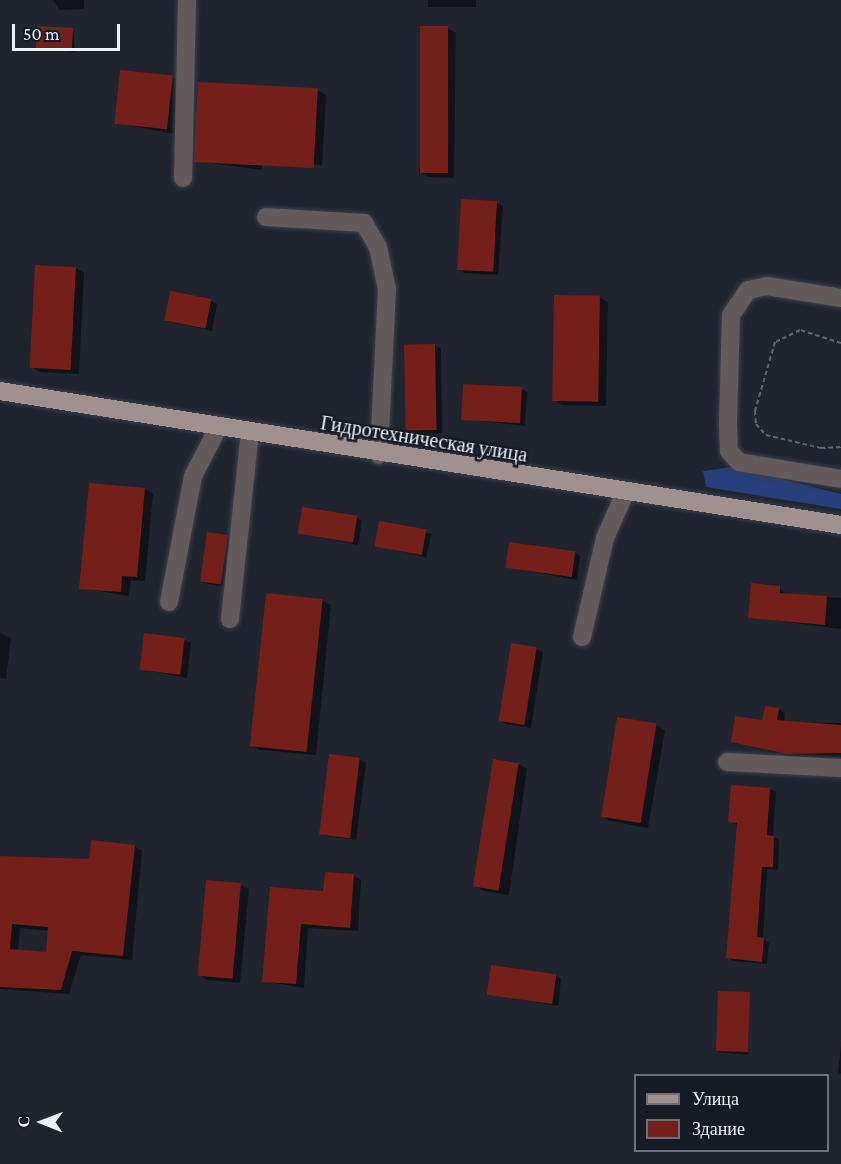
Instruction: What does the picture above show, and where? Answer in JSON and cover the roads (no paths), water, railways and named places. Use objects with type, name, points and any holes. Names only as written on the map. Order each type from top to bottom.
[{"type":"main road","name":"Гидротехническая улица","points":[[0,391],[379,455],[841,525]]},
{"type":"street","points":[[183,178],[187,0]]},
{"type":"street","points":[[266,217],[364,223],[378,247],[387,289],[379,455]]},
{"type":"street","points":[[841,298],[767,286],[748,290],[731,315],[728,424],[729,451],[739,462],[841,479]]},
{"type":"street","points":[[169,602],[193,476],[218,428]]},
{"type":"street","points":[[230,619],[250,433]]},
{"type":"street","points":[[582,637],[605,538],[626,493]]},
{"type":"street","points":[[727,762],[841,768]]}]
